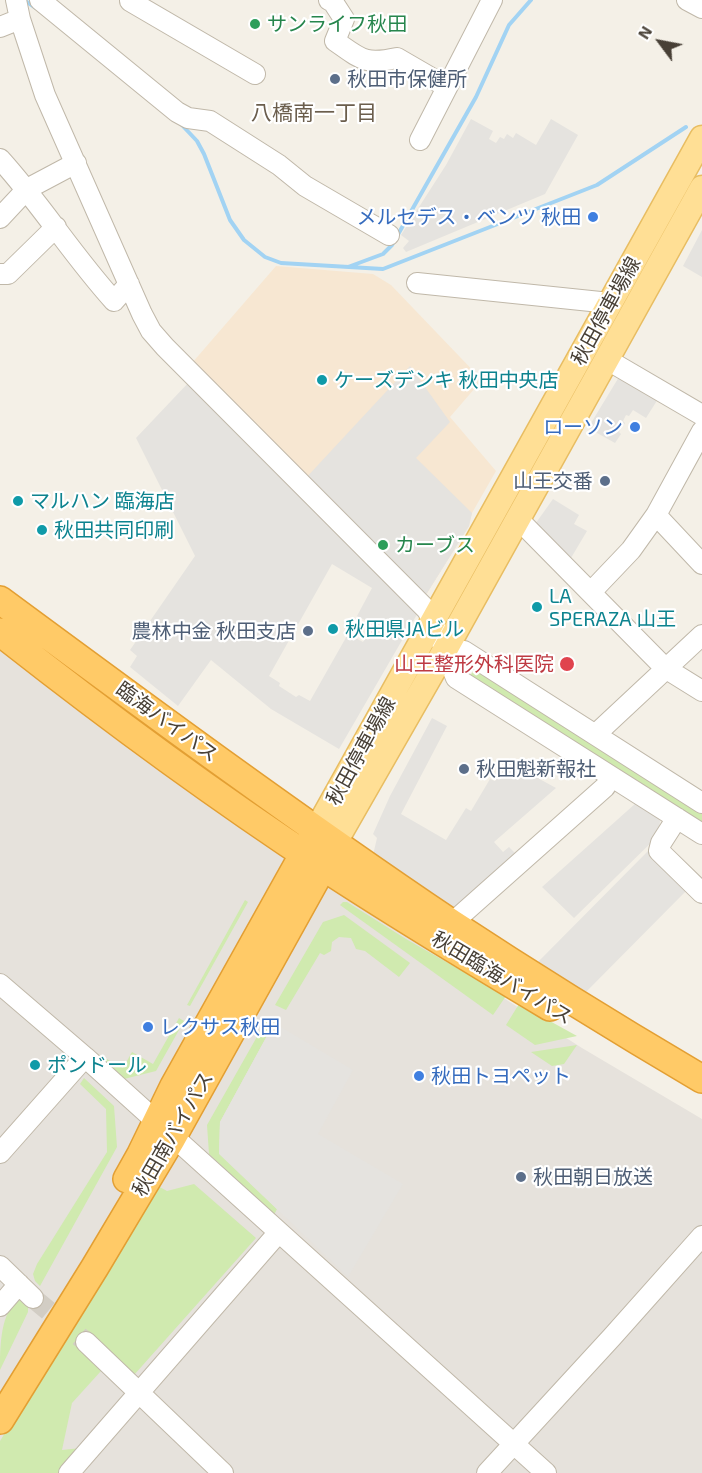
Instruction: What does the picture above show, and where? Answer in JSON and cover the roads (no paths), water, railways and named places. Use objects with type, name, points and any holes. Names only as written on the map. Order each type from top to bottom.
[{"type":"highway","name":"臨海バイパス","points":[[0,600],[326,836]]},
{"type":"highway","name":"臨海バイパス","points":[[0,632],[190,776],[314,861]]},
{"type":"highway","name":"秋田南バイパス","points":[[0,1420],[95,1267],[164,1130],[326,836]]},
{"type":"highway","name":"秋田臨海バイパス","points":[[326,836],[452,923],[593,1014],[702,1079]]},
{"type":"highway","name":"秋田臨海バイパス","points":[[314,861],[458,952],[702,1100]]},
{"type":"highway","name":"秋田南バイパス","points":[[0,1415],[35,1339],[64,1284],[141,1154],[164,1130]]},
{"type":"main road","name":"秋田停車場線","points":[[326,836],[433,621],[702,138]]},
{"type":"main road","name":"秋田停車場線","points":[[326,836],[445,650],[702,188]]},
{"type":"street","points":[[40,0],[177,112],[188,118],[210,121],[279,165],[305,186],[389,235]]},
{"type":"street","points":[[131,0],[130,2],[255,74]]},
{"type":"street","points":[[329,0],[333,2],[344,19],[335,41],[361,59],[376,63],[397,58],[447,87]]},
{"type":"street","points":[[420,140],[492,0]]},
{"type":"street","points":[[687,0],[702,8]]},
{"type":"street","points":[[0,27],[17,8]]},
{"type":"street","points":[[17,8],[45,95],[151,331],[423,607],[433,621],[456,678],[702,834]]},
{"type":"street","points":[[0,159],[27,189],[96,281],[114,300],[129,284]]},
{"type":"street","points":[[0,218],[27,189],[76,164]]},
{"type":"street","points":[[0,274],[8,274],[56,227]]},
{"type":"street","points":[[417,282],[610,303]]},
{"type":"street","points":[[606,359],[702,415]]},
{"type":"street","points":[[591,592],[631,550],[656,515],[702,431]]},
{"type":"street","points":[[656,515],[702,564]]},
{"type":"street","points":[[518,518],[665,668],[702,691]]},
{"type":"street","points":[[596,734],[702,635]]},
{"type":"street","points":[[445,650],[464,651],[702,803]]},
{"type":"street","points":[[452,923],[605,787]]},
{"type":"street","points":[[677,818],[661,843],[659,851],[702,893]]},
{"type":"street","points":[[0,984],[85,1057],[546,1473]]},
{"type":"street","points":[[0,1153],[85,1057]]},
{"type":"street","points":[[69,1473],[279,1233]]},
{"type":"street","points":[[487,1473],[515,1445],[702,1236]]},
{"type":"street","points":[[0,1266],[33,1298]]},
{"type":"street","points":[[0,1306],[19,1284]]},
{"type":"street","points":[[86,1342],[223,1473]]},
{"type":"waterway","points":[[24,0],[36,8]]},
{"type":"waterway","points":[[348,267],[383,254],[392,245],[476,97],[509,25],[531,0]]},
{"type":"waterway","points":[[180,123],[197,141],[204,154],[230,220],[244,240],[265,257],[281,263],[383,269],[597,185],[686,127]]},
{"type":"tunnel","points":[[33,1298],[86,1342]]},
{"type":"place","name":"サンライフ秋田","points":[[255,24]]},
{"type":"place","name":"秋田市保健所","points":[[335,79]]},
{"type":"place","name":"メルセデス・ベンツ 秋田","points":[[593,217]]},
{"type":"place","name":"ケーズデンキ 秋田中央店","points":[[322,380]]},
{"type":"place","name":"ローソン","points":[[635,427]]},
{"type":"place","name":"山王交番","points":[[605,481]]},
{"type":"place","name":"マルハン 臨海店","points":[[18,501]]},
{"type":"place","name":"秋田共同印刷","points":[[42,530]]},
{"type":"place","name":"カーブス","points":[[383,545]]},
{"type":"place","name":"LA SPERAZA 山王","points":[[537,607]]},
{"type":"place","name":"秋田県JAビル","points":[[333,629]]},
{"type":"place","name":"農林中金 秋田支店","points":[[308,631]]},
{"type":"place","name":"山王整形外科医院","points":[[567,664]]},
{"type":"place","name":"秋田魁新報社","points":[[464,769]]},
{"type":"place","name":"レクサス秋田","points":[[148,1027]]},
{"type":"place","name":"ポンドール","points":[[35,1065]]},
{"type":"place","name":"秋田トヨペット","points":[[419,1076]]},
{"type":"place","name":"秋田朝日放送","points":[[521,1177]]},
{"type":"district","name":"八橋南一丁目","points":[[314,113]]}]
